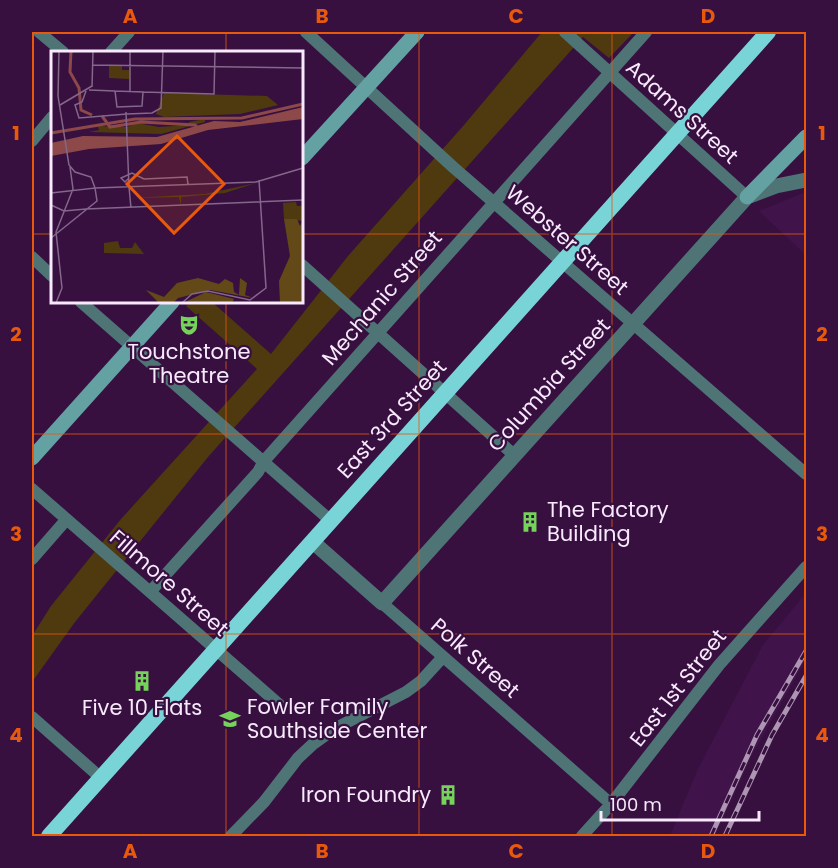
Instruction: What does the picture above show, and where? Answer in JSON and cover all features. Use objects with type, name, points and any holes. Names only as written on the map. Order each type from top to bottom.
[{"type":"highway","name":"East 3rd Street","points":[[49,837],[768,32]]},
{"type":"main road","points":[[303,157],[417,32]]},
{"type":"main road","points":[[747,197],[807,137]]},
{"type":"main road","points":[[32,458],[171,303]]},
{"type":"street","points":[[39,32],[62,51]]},
{"type":"street","points":[[112,51],[129,32]]},
{"type":"street","name":"Webster Street","points":[[306,32],[493,201],[807,474]]},
{"type":"street","name":"Adams Street","points":[[565,32],[747,197]]},
{"type":"street","name":"Mechanic Street","points":[[150,592],[258,472],[264,461],[493,201],[646,32]]},
{"type":"street","points":[[32,141],[51,118]]},
{"type":"street","points":[[747,197],[776,186],[807,180]]},
{"type":"street","name":"Columbia Street","points":[[382,603],[747,197]]},
{"type":"street","points":[[32,257],[51,275]]},
{"type":"street","points":[[303,266],[514,455]]},
{"type":"street","points":[[82,303],[331,521]]},
{"type":"street","name":"Fillmore Street","points":[[32,489],[282,707]]},
{"type":"street","points":[[32,559],[66,520]]},
{"type":"street","name":"Polk Street","points":[[313,542],[442,658],[611,804]]},
{"type":"street","name":"East 1st Street","points":[[582,837],[611,804],[719,665],[807,567]]},
{"type":"street","points":[[231,837],[313,744],[334,729],[406,692],[421,681],[442,658]]},
{"type":"street","points":[[32,717],[102,778]]},
{"type":"shaded area","points":[[542,32],[634,32],[609,58],[583,37],[208,457],[75,622],[32,682],[32,636],[51,606],[121,519],[257,369],[186,306],[190,303],[213,303],[271,354],[348,256],[464,125]]},
{"type":"shaded area","points":[[806,192],[806,255],[759,211]]},
{"type":"shaded area","points":[[806,593],[806,659],[752,755],[715,836],[670,836],[698,769],[763,645]]},
{"type":"railway","points":[[711,836],[757,735],[806,651]]},
{"type":"railway","points":[[725,836],[772,735],[806,676]]},
{"type":"place","name":"Touchstone Theatre","points":[[189,325]]},
{"type":"place","name":"The Factory Building","points":[[530,522]]},
{"type":"place","name":"Five 10 Flats","points":[[142,681]]},
{"type":"place","name":"Fowler Family Southside Center","points":[[230,719]]},
{"type":"place","name":"Iron Foundry","points":[[448,795]]}]
